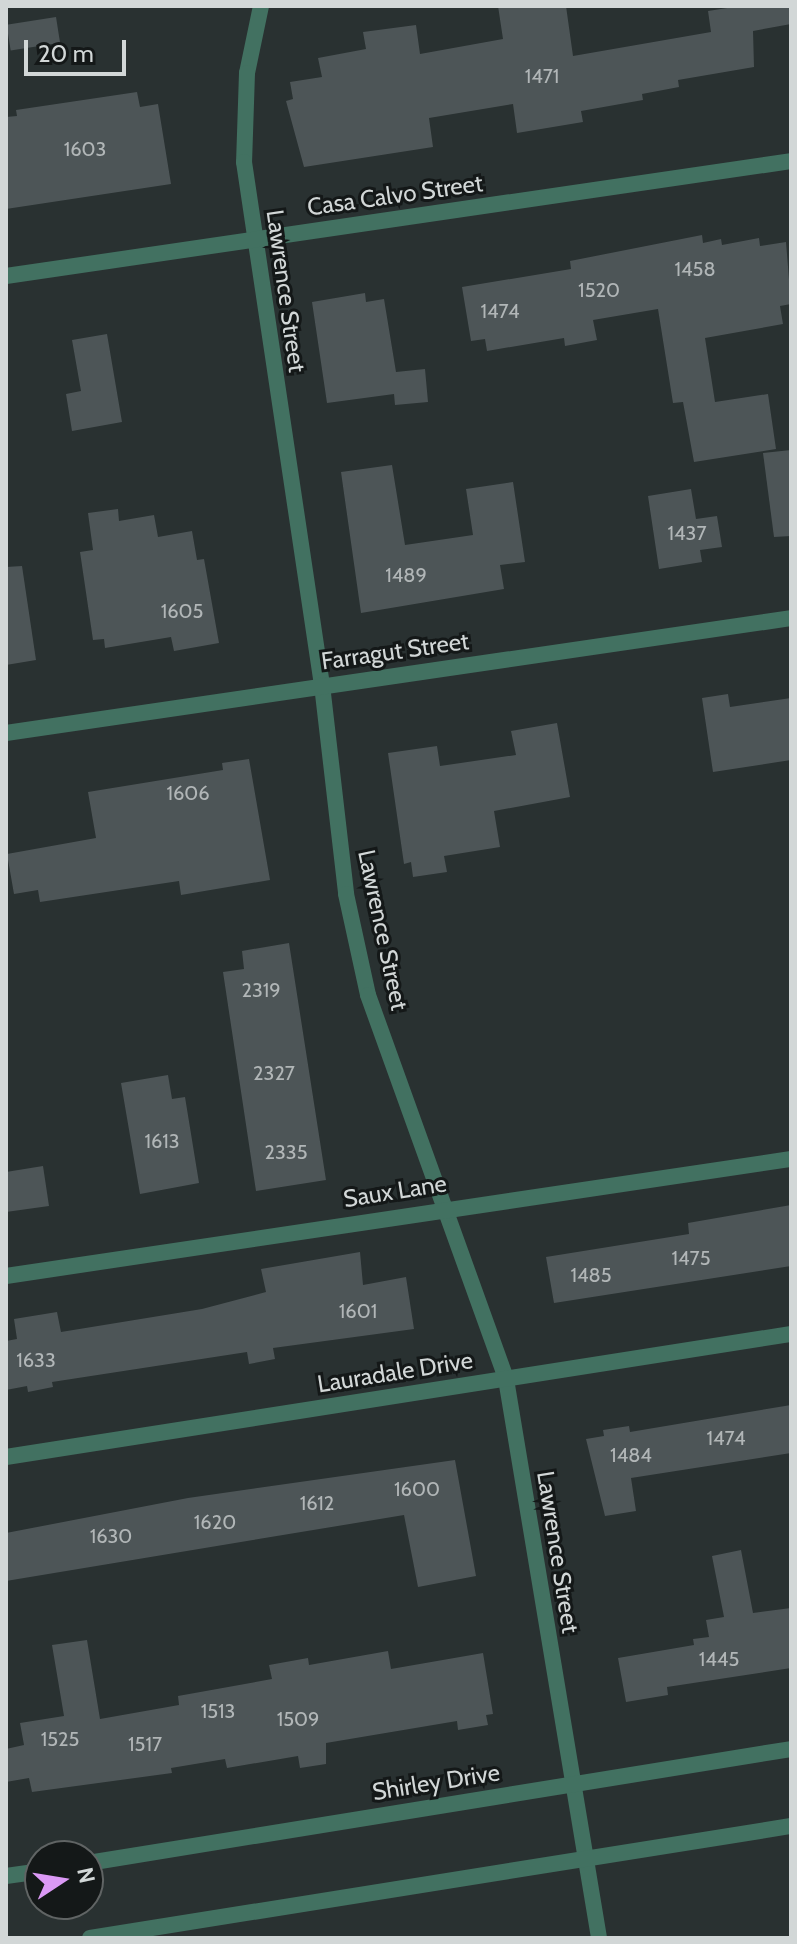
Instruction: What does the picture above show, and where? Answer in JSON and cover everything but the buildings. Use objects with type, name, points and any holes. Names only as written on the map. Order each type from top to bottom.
[{"type":"street","name":"Lawrence Street","points":[[261,6],[247,88],[244,162],[252,240],[322,685],[346,894],[368,995],[506,1379],[599,1938]]},
{"type":"street","name":"Casa Calvo Street","points":[[6,276],[791,161]]},
{"type":"street","name":"Farragut Street","points":[[6,733],[791,618]]},
{"type":"street","name":"Saux Lane","points":[[6,1276],[443,1208],[791,1159]]},
{"type":"street","name":"Lauradale Drive","points":[[6,1457],[791,1334]]},
{"type":"street","name":"Shirley Drive","points":[[104,1860],[791,1749]]},
{"type":"street","points":[[90,1938],[791,1826]]}]
